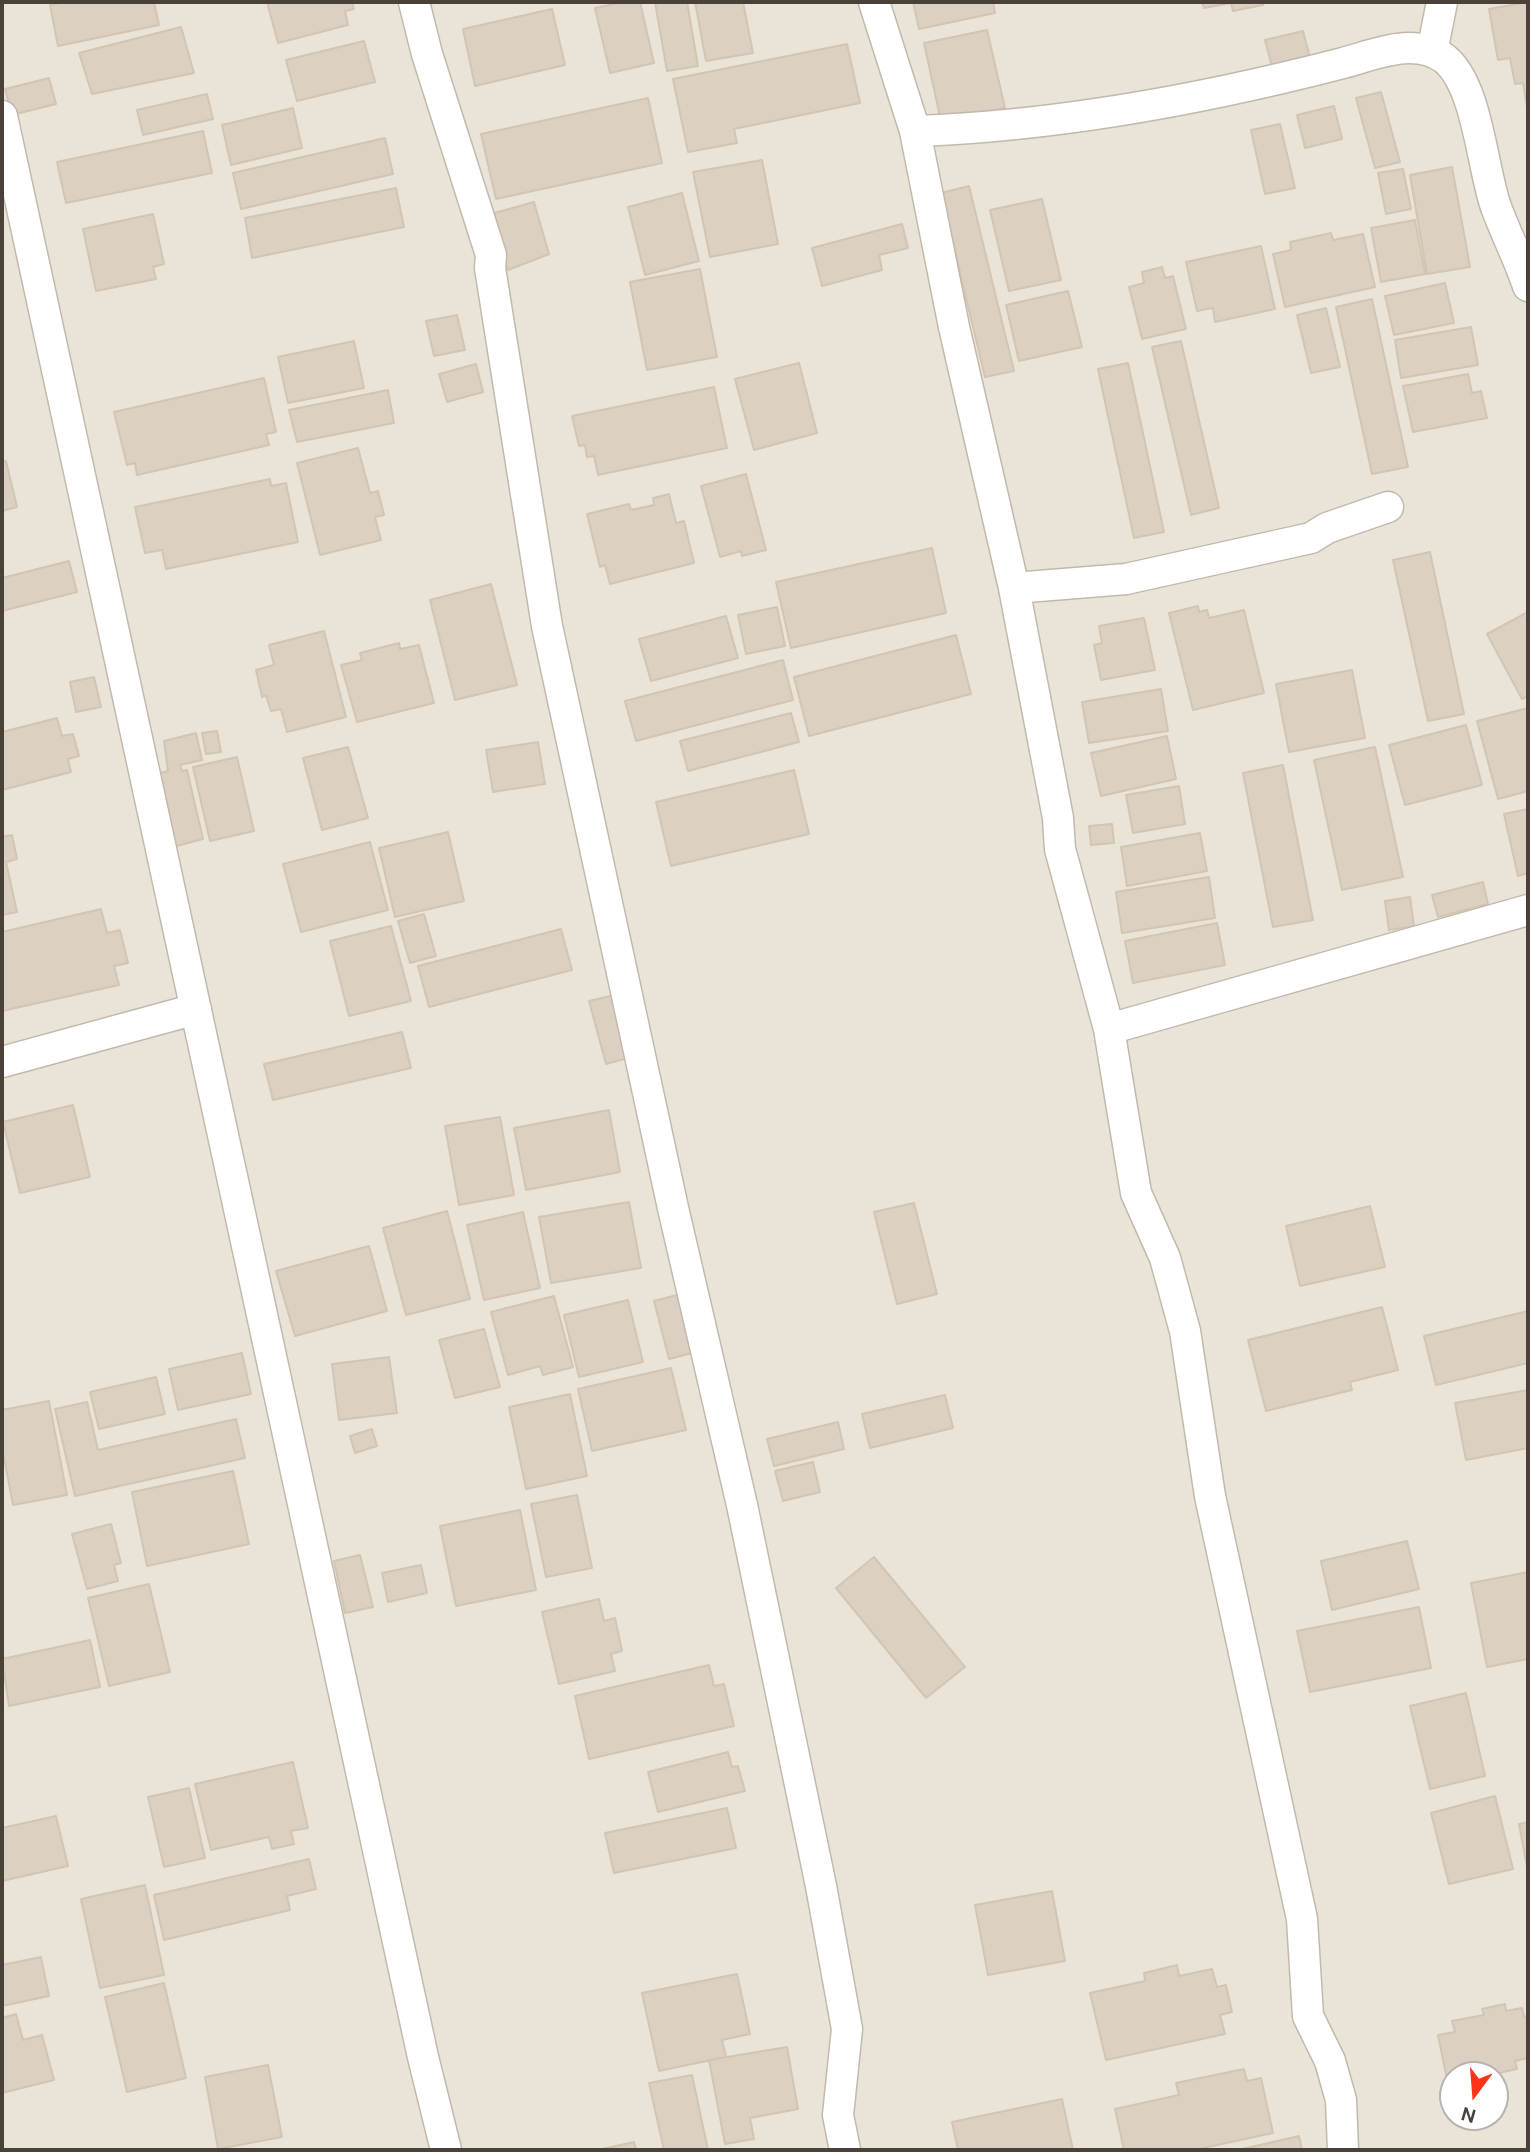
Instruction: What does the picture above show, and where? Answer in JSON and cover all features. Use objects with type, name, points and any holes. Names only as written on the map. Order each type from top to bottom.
[{"type":"street","points":[[414,2],[427,54],[491,255],[490,268],[547,626],[673,1208],[742,1505],[821,1886],[847,2029],[838,2115],[845,2150]]},
{"type":"street","points":[[874,2],[915,131],[954,327],[1014,589],[1058,818],[1060,849],[1109,1029],[1136,1192],[1165,1258],[1185,1331],[1210,1496],[1302,1919],[1308,2016],[1330,2061],[1342,2100],[1343,2150]]},
{"type":"street","points":[[1432,52],[1442,2]]},
{"type":"street","points":[[915,131],[996,128],[1103,112],[1273,81],[1399,49],[1432,52],[1447,60],[1471,100],[1495,206],[1528,286]]},
{"type":"street","points":[[2,116],[423,2057],[446,2150]]},
{"type":"street","points":[[1014,589],[1139,576],[1311,538],[1327,528],[1388,507]]},
{"type":"street","points":[[1109,1029],[1528,910]]},
{"type":"street","points":[[2,1062],[196,1009]]},
{"type":"shaded area","points":[[2,2],[1528,2],[1528,2150],[2,2150]]},
{"type":"building","points":[[65,2],[154,2],[159,25],[58,46],[50,5]]},
{"type":"building","points":[[267,2],[352,2],[354,9],[345,11],[348,25],[278,43]]},
{"type":"building","points":[[623,2],[640,2],[654,63],[610,73],[595,8]]},
{"type":"building","points":[[655,2],[687,2],[698,66],[667,71]]},
{"type":"building","points":[[695,2],[743,2],[753,53],[706,61]]},
{"type":"building","points":[[913,2],[993,2],[995,13],[919,29]]},
{"type":"building","points":[[1202,2],[1262,2],[1263,5],[1233,11],[1231,3],[1204,8]]},
{"type":"building","points":[[1528,2],[1528,113],[1523,83],[1515,84],[1510,58],[1498,60],[1489,9]]},
{"type":"building","points":[[552,9],[565,65],[475,86],[463,29]]},
{"type":"building","points":[[181,27],[194,73],[92,94],[79,53]]},
{"type":"building","points":[[987,30],[1005,108],[941,121],[924,43]]},
{"type":"building","points":[[1303,31],[1310,58],[1272,67],[1265,40]]},
{"type":"building","points":[[364,41],[375,82],[297,101],[286,60]]},
{"type":"building","points":[[847,44],[860,103],[734,129],[737,143],[688,152],[673,79]]},
{"type":"building","points":[[49,78],[56,104],[12,115],[5,89]]},
{"type":"building","points":[[1381,92],[1400,162],[1375,168],[1356,98]]},
{"type":"building","points":[[207,94],[213,119],[143,135],[137,110]]},
{"type":"building","points":[[648,98],[662,163],[496,199],[481,134]]},
{"type":"building","points":[[1334,106],[1342,139],[1305,148],[1297,115]]},
{"type":"building","points":[[293,108],[302,148],[231,165],[222,125]]},
{"type":"building","points":[[1280,124],[1295,188],[1265,194],[1251,130]]},
{"type":"building","points":[[203,131],[212,173],[66,203],[57,162]]},
{"type":"building","points":[[385,138],[393,174],[241,209],[233,173]]},
{"type":"building","points":[[762,160],[778,244],[710,257],[693,172]]},
{"type":"building","points":[[1452,167],[1470,267],[1427,274],[1410,175]]},
{"type":"building","points":[[1403,169],[1411,209],[1386,214],[1378,173]]},
{"type":"building","points":[[969,186],[1014,371],[985,377],[941,193]]},
{"type":"building","points":[[396,188],[404,227],[252,258],[245,218]]},
{"type":"building","points":[[682,193],[699,261],[645,275],[628,207]]},
{"type":"building","points":[[1042,199],[1061,280],[1009,291],[990,210]]},
{"type":"building","points":[[534,202],[549,254],[508,270],[491,214]]},
{"type":"building","points":[[153,214],[164,264],[153,267],[156,279],[96,291],[83,229]]},
{"type":"building","points":[[1415,220],[1425,274],[1381,282],[1371,228]]},
{"type":"building","points":[[902,224],[908,248],[879,255],[882,270],[822,286],[812,248]]},
{"type":"building","points":[[1331,233],[1333,240],[1363,234],[1375,287],[1285,307],[1273,254],[1291,250],[1290,242]]},
{"type":"building","points":[[1261,246],[1275,309],[1215,322],[1213,308],[1197,311],[1186,262]]},
{"type":"building","points":[[1162,267],[1165,278],[1173,276],[1186,329],[1142,339],[1129,287],[1144,283],[1142,272]]},
{"type":"building","points":[[700,269],[717,357],[647,370],[630,282]]},
{"type":"building","points":[[1445,283],[1454,323],[1394,335],[1385,296]]},
{"type":"building","points":[[1068,291],[1082,347],[1019,361],[1006,305]]},
{"type":"building","points":[[1372,299],[1408,467],[1372,474],[1336,307]]},
{"type":"building","points":[[1326,308],[1340,367],[1311,373],[1297,315]]},
{"type":"building","points":[[457,315],[465,350],[434,356],[426,321]]},
{"type":"building","points":[[1471,327],[1478,365],[1401,378],[1395,340]]},
{"type":"building","points":[[354,341],[364,388],[288,403],[278,357]]},
{"type":"building","points":[[1181,341],[1219,508],[1191,515],[1152,347]]},
{"type":"building","points":[[799,363],[817,433],[754,450],[735,379]]},
{"type":"building","points":[[1128,363],[1164,532],[1134,538],[1098,369]]},
{"type":"building","points":[[476,364],[483,392],[447,402],[439,374]]},
{"type":"building","points":[[1468,374],[1472,393],[1481,391],[1487,418],[1413,432],[1403,386]]},
{"type":"building","points":[[264,378],[276,432],[266,434],[269,445],[137,475],[135,463],[127,465],[114,412]]},
{"type":"building","points":[[714,387],[727,448],[598,475],[594,456],[587,457],[585,445],[579,446],[572,416]]},
{"type":"building","points":[[388,390],[394,423],[297,442],[289,410]]},
{"type":"building","points":[[358,448],[370,493],[378,491],[384,515],[375,517],[381,540],[320,555],[297,463]]},
{"type":"building","points":[[6,461],[17,507],[2,511],[2,462]]},
{"type":"building","points":[[746,474],[766,550],[742,556],[741,551],[720,557],[701,486]]},
{"type":"building","points":[[270,479],[271,486],[286,483],[298,542],[166,569],[162,550],[145,553],[135,507]]},
{"type":"building","points":[[669,494],[676,523],[684,521],[694,563],[610,584],[605,565],[600,567],[587,514],[629,504],[631,510],[654,505],[653,498]]},
{"type":"building","points":[[932,548],[946,613],[791,648],[776,582]]},
{"type":"building","points":[[1430,552],[1464,714],[1428,721],[1393,560]]},
{"type":"building","points":[[69,561],[77,592],[2,611],[2,578]]},
{"type":"building","points":[[491,584],[517,685],[455,700],[430,600]]},
{"type":"building","points":[[1198,606],[1199,612],[1207,610],[1209,618],[1244,610],[1264,693],[1193,710],[1169,613]]},
{"type":"building","points":[[777,607],[785,646],[746,654],[738,615]]},
{"type":"building","points":[[1528,612],[1528,696],[1522,699],[1487,634]]},
{"type":"building","points":[[726,616],[738,658],[651,681],[639,639]]},
{"type":"building","points":[[1144,618],[1155,670],[1101,680],[1094,645],[1102,643],[1099,626]]},
{"type":"building","points":[[324,631],[346,717],[287,732],[281,709],[271,711],[266,695],[262,697],[256,670],[274,665],[269,645]]},
{"type":"building","points":[[956,635],[971,694],[809,736],[794,677]]},
{"type":"building","points":[[399,643],[400,649],[419,645],[434,703],[357,722],[341,665],[362,660],[360,653]]},
{"type":"building","points":[[783,660],[793,700],[636,741],[625,701]]},
{"type":"building","points":[[1352,670],[1365,738],[1289,752],[1276,684]]},
{"type":"building","points":[[94,677],[101,707],[76,712],[70,682]]},
{"type":"building","points":[[1161,689],[1168,731],[1089,743],[1082,702]]},
{"type":"building","points":[[1528,708],[1528,791],[1498,799],[1477,721]]},
{"type":"building","points":[[791,713],[799,742],[688,771],[680,741]]},
{"type":"building","points":[[57,718],[62,736],[73,734],[79,756],[68,759],[71,772],[2,790],[2,732]]},
{"type":"building","points":[[1466,725],[1482,785],[1405,805],[1389,745]]},
{"type":"building","points":[[217,731],[221,752],[206,754],[202,733]]},
{"type":"building","points":[[196,733],[202,760],[180,765],[182,771],[187,770],[203,839],[173,847],[157,774],[168,771],[164,741]]},
{"type":"building","points":[[1167,736],[1176,779],[1101,796],[1091,753]]},
{"type":"building","points":[[538,742],[545,784],[493,792],[486,750]]},
{"type":"building","points":[[348,747],[368,818],[322,830],[303,758]]},
{"type":"building","points":[[1375,747],[1403,877],[1342,890],[1314,760]]},
{"type":"building","points":[[237,757],[254,831],[210,841],[193,767]]},
{"type":"building","points":[[1283,765],[1313,920],[1273,927],[1243,773]]},
{"type":"building","points":[[794,770],[809,834],[671,866],[656,802]]},
{"type":"building","points":[[1179,786],[1185,824],[1133,833],[1126,795]]},
{"type":"building","points":[[1528,809],[1528,873],[1518,876],[1504,814]]},
{"type":"building","points":[[1112,824],[1114,843],[1091,845],[1089,826]]},
{"type":"building","points":[[448,832],[464,901],[395,917],[379,848]]},
{"type":"building","points":[[1200,833],[1207,871],[1127,886],[1121,847]]},
{"type":"building","points":[[12,835],[17,859],[6,862],[17,912],[2,915],[2,837]]},
{"type":"building","points":[[370,842],[388,910],[301,932],[283,864]]},
{"type":"building","points":[[1209,877],[1215,918],[1122,933],[1116,892]]},
{"type":"building","points":[[1483,882],[1488,904],[1438,917],[1432,895]]},
{"type":"building","points":[[1410,897],[1414,926],[1389,930],[1385,901]]},
{"type":"building","points":[[101,909],[107,933],[120,930],[128,963],[114,966],[119,985],[2,1011],[2,932]]},
{"type":"building","points":[[424,914],[436,956],[410,963],[398,921]]},
{"type":"building","points":[[1217,923],[1225,965],[1133,983],[1125,941]]},
{"type":"building","points":[[391,926],[411,1001],[349,1016],[330,941]]},
{"type":"building","points":[[561,929],[572,970],[429,1007],[418,966]]},
{"type":"building","points":[[623,993],[639,1055],[606,1064],[589,1001]]},
{"type":"building","points":[[402,1032],[411,1068],[273,1100],[264,1064]]},
{"type":"building","points":[[73,1105],[90,1177],[20,1193],[3,1122]]},
{"type":"building","points":[[609,1110],[620,1172],[526,1190],[514,1128]]},
{"type":"building","points":[[500,1117],[514,1195],[459,1205],[445,1126]]},
{"type":"building","points":[[629,1202],[641,1268],[551,1283],[539,1217]]},
{"type":"building","points":[[914,1203],[937,1294],[897,1304],[874,1212]]},
{"type":"building","points":[[1370,1206],[1385,1267],[1300,1286],[1286,1226]]},
{"type":"building","points":[[447,1211],[470,1299],[406,1315],[383,1228]]},
{"type":"building","points":[[523,1212],[540,1288],[484,1300],[467,1225]]},
{"type":"building","points":[[369,1246],[387,1311],[295,1336],[276,1271]]},
{"type":"building","points":[[681,1294],[696,1352],[669,1359],[654,1301]]},
{"type":"building","points":[[554,1296],[573,1367],[543,1375],[540,1366],[508,1375],[491,1312]]},
{"type":"building","points":[[628,1300],[643,1362],[579,1377],[564,1315]]},
{"type":"building","points":[[1382,1307],[1398,1370],[1350,1382],[1352,1390],[1266,1411],[1248,1340]]},
{"type":"building","points":[[1528,1311],[1528,1363],[1436,1385],[1424,1336]]},
{"type":"building","points":[[484,1329],[500,1387],[455,1398],[439,1340]]},
{"type":"building","points":[[242,1353],[251,1394],[178,1410],[169,1369]]},
{"type":"building","points":[[389,1357],[397,1413],[339,1420],[332,1364]]},
{"type":"building","points":[[671,1368],[686,1430],[592,1451],[578,1389]]},
{"type":"building","points":[[156,1377],[165,1414],[99,1429],[90,1392]]},
{"type":"building","points":[[1528,1390],[1528,1448],[1466,1460],[1455,1403]]},
{"type":"building","points":[[570,1394],[587,1476],[526,1489],[509,1407]]},
{"type":"building","points":[[945,1395],[953,1428],[870,1448],[862,1414]]},
{"type":"building","points":[[49,1401],[67,1495],[13,1505],[2,1447],[2,1410]]},
{"type":"building","points":[[87,1402],[98,1450],[236,1419],[245,1458],[75,1496],[55,1409]]},
{"type":"building","points":[[838,1422],[844,1449],[774,1466],[767,1439]]},
{"type":"building","points":[[372,1429],[377,1446],[355,1453],[350,1436]]},
{"type":"building","points":[[813,1462],[820,1492],[783,1501],[775,1471]]},
{"type":"building","points":[[233,1471],[249,1544],[147,1566],[132,1492]]},
{"type":"building","points":[[577,1495],[592,1568],[546,1577],[531,1504]]},
{"type":"building","points":[[520,1510],[536,1590],[456,1606],[440,1526]]},
{"type":"building","points":[[111,1524],[121,1563],[114,1565],[118,1581],[87,1589],[72,1534]]},
{"type":"building","points":[[1407,1541],[1419,1589],[1332,1610],[1321,1561]]},
{"type":"building","points":[[360,1555],[373,1607],[345,1613],[334,1561]]},
{"type":"building","points":[[874,1557],[965,1667],[926,1698],[836,1588]]},
{"type":"building","points":[[421,1565],[427,1593],[388,1602],[382,1573]]},
{"type":"building","points":[[1528,1572],[1528,1659],[1487,1667],[1471,1583]]},
{"type":"building","points":[[149,1584],[170,1672],[109,1686],[88,1598]]},
{"type":"building","points":[[599,1599],[604,1621],[615,1618],[622,1651],[611,1654],[615,1671],[559,1684],[542,1612]]},
{"type":"building","points":[[1419,1607],[1431,1668],[1310,1692],[1297,1631]]},
{"type":"building","points":[[90,1640],[100,1687],[9,1706],[2,1659]]},
{"type":"building","points":[[709,1665],[714,1686],[724,1684],[734,1726],[589,1759],[575,1696]]},
{"type":"building","points":[[1466,1693],[1485,1776],[1430,1789],[1410,1706]]},
{"type":"building","points":[[728,1752],[732,1767],[738,1766],[745,1791],[658,1812],[648,1772]]},
{"type":"building","points":[[293,1762],[308,1828],[291,1831],[294,1844],[272,1849],[269,1837],[211,1850],[195,1784]]},
{"type":"building","points":[[189,1788],[205,1858],[164,1867],[148,1797]]},
{"type":"building","points":[[1495,1796],[1513,1869],[1449,1884],[1431,1813]]},
{"type":"building","points":[[727,1808],[736,1848],[614,1873],[605,1833]]},
{"type":"building","points":[[56,1816],[68,1866],[2,1881],[2,1828]]},
{"type":"building","points":[[1528,1822],[1528,1867],[1527,1867],[1519,1824]]},
{"type":"building","points":[[309,1859],[316,1889],[287,1896],[290,1910],[164,1940],[154,1895]]},
{"type":"building","points":[[145,1885],[164,1975],[100,1988],[81,1899]]},
{"type":"building","points":[[1052,1891],[1065,1961],[988,1975],[975,1905]]},
{"type":"building","points":[[41,1957],[49,1996],[2,2006],[2,1965]]},
{"type":"building","points":[[1177,1965],[1179,1976],[1212,1969],[1217,1987],[1226,1985],[1232,2012],[1220,2015],[1225,2034],[1106,2060],[1090,1993],[1145,1981],[1144,1973]]},
{"type":"building","points":[[737,1974],[750,2034],[722,2040],[726,2057],[659,2071],[642,1993]]},
{"type":"building","points":[[164,1983],[186,2078],[127,2092],[105,1997]]},
{"type":"building","points":[[1505,2004],[1506,2011],[1522,2008],[1524,2017],[1528,2016],[1528,2058],[1515,2061],[1517,2069],[1509,2071],[1509,2061],[1443,2061],[1438,2035],[1455,2032],[1452,2021],[1484,2015],[1482,2009]]},
{"type":"building","points":[[16,2014],[23,2040],[42,2035],[54,2080],[2,2093],[2,2018]]},
{"type":"building","points":[[787,2047],[798,2109],[750,2118],[754,2139],[725,2144],[709,2060]]},
{"type":"building","points":[[268,2065],[282,2137],[218,2149],[205,2077]]},
{"type":"building","points":[[1244,2069],[1247,2081],[1261,2078],[1273,2133],[1194,2150],[1124,2150],[1115,2109],[1179,2095],[1176,2083]]},
{"type":"building","points":[[692,2075],[708,2150],[664,2150],[649,2083]]},
{"type":"building","points":[[1062,2099],[1073,2150],[958,2150],[952,2122]]},
{"type":"building","points":[[1299,2136],[1302,2150],[1238,2150]]},
{"type":"building","points":[[634,2142],[636,2150],[598,2150]]}]
